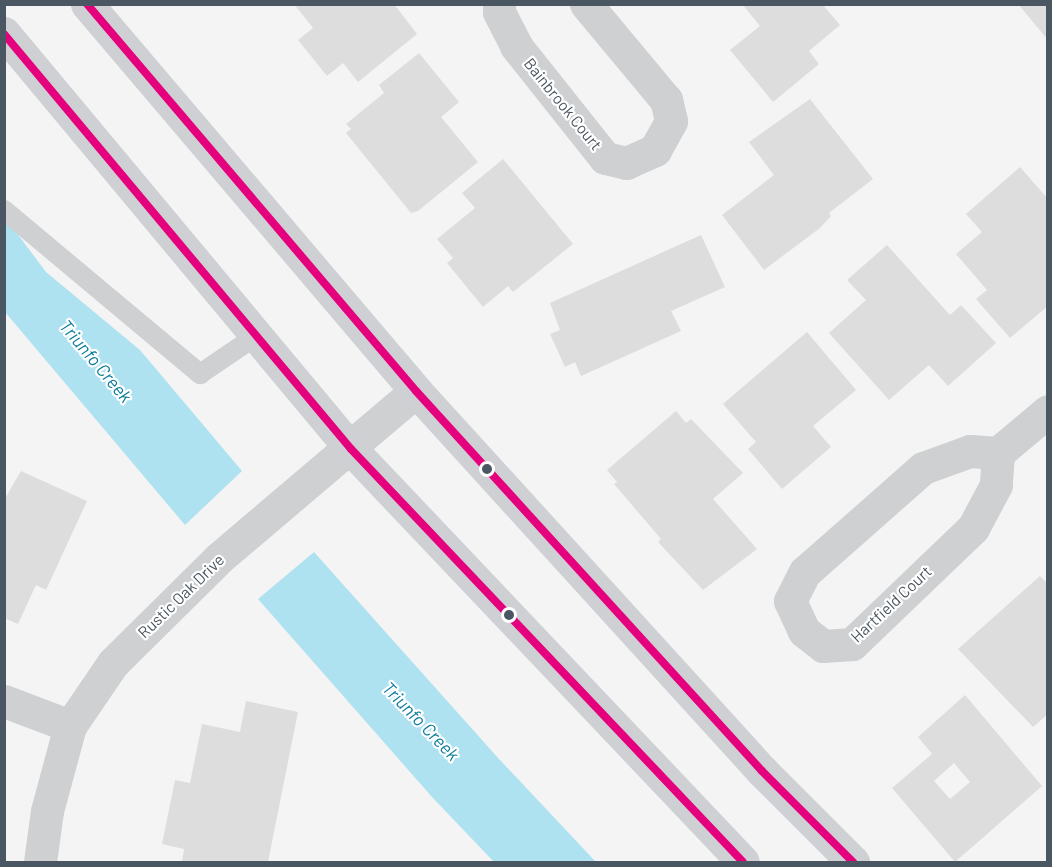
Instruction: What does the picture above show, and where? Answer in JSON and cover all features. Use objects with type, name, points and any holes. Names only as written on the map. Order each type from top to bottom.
[{"type":"street","points":[[87,4],[416,392],[762,771],[853,862]]},
{"type":"street","name":"Bainbrook Court","points":[[499,4],[499,12],[516,46],[606,158],[626,163],[655,150],[671,121],[666,100],[586,4]]},
{"type":"street","points":[[4,33],[351,449],[743,862]]},
{"type":"street","name":"Rustic Oak Drive","points":[[40,862],[47,811],[69,726],[113,663],[219,558],[416,392]]},
{"type":"street","points":[[998,453],[1047,411]]},
{"type":"street","name":"Hartfield Court","points":[[970,451],[998,453],[996,485],[973,528],[852,644],[823,646],[804,631],[790,601],[805,572],[923,468],[970,451]]},
{"type":"street","points":[[4,701],[69,726]]},
{"type":"lane","points":[[4,210],[200,374],[256,336]]},
{"type":"water","name":"Triunfo Creek","points":[[4,216],[46,272],[140,350],[242,471],[185,525],[5,312]]},
{"type":"water","name":"Triunfo Creek","points":[[314,552],[499,759],[596,862],[494,862],[432,797],[258,599]]},
{"type":"building","points":[[294,4],[394,4],[417,34],[358,82],[343,63],[327,76],[298,40],[313,28]]},
{"type":"building","points":[[1018,4],[1048,4],[1048,40]]},
{"type":"building","points":[[743,5],[823,5],[840,25],[809,51],[819,64],[773,102],[730,50],[760,26]]},
{"type":"building","points":[[419,53],[459,102],[441,117],[478,162],[418,211],[411,213],[346,133],[351,129],[346,124],[384,93],[379,85]]},
{"type":"building","points":[[810,99],[873,179],[829,213],[831,216],[820,228],[764,270],[722,215],[774,175],[749,142]]},
{"type":"building","points":[[503,159],[573,244],[513,292],[508,286],[483,307],[447,263],[453,258],[437,239],[475,208],[462,193]]},
{"type":"building","points":[[1020,167],[1048,199],[1048,306],[1010,338],[976,299],[987,290],[956,254],[982,232],[966,214]]},
{"type":"building","points":[[701,235],[725,287],[671,311],[681,331],[581,376],[575,362],[565,367],[550,334],[560,330],[550,303]]},
{"type":"building","points":[[887,245],[950,315],[961,305],[996,343],[948,386],[929,365],[889,400],[829,333],[866,300],[847,280]]},
{"type":"building","points":[[807,332],[856,390],[813,426],[831,447],[782,489],[748,449],[756,442],[723,404]]},
{"type":"building","points":[[676,411],[686,423],[691,419],[743,473],[713,499],[757,549],[703,590],[658,542],[661,539],[614,484],[617,482],[607,470]]},
{"type":"building","points":[[21,471],[87,501],[46,590],[36,585],[18,624],[4,618],[4,500]]},
{"type":"building","points":[[1040,576],[1048,584],[1048,714],[1033,727],[958,649]]},
{"type":"building","points":[[965,695],[1042,786],[955,862],[892,788],[932,754],[918,737]],"holes":[[[954,763],[970,782],[950,799],[934,781]]]},
{"type":"building","points":[[246,701],[298,712],[268,862],[182,862],[184,849],[162,844],[175,780],[190,783],[202,724],[240,732]]},
{"type":"transit line","points":[[87,4],[416,391],[762,771],[853,862]]},
{"type":"transit line","points":[[4,34],[351,449],[743,862]]}]
